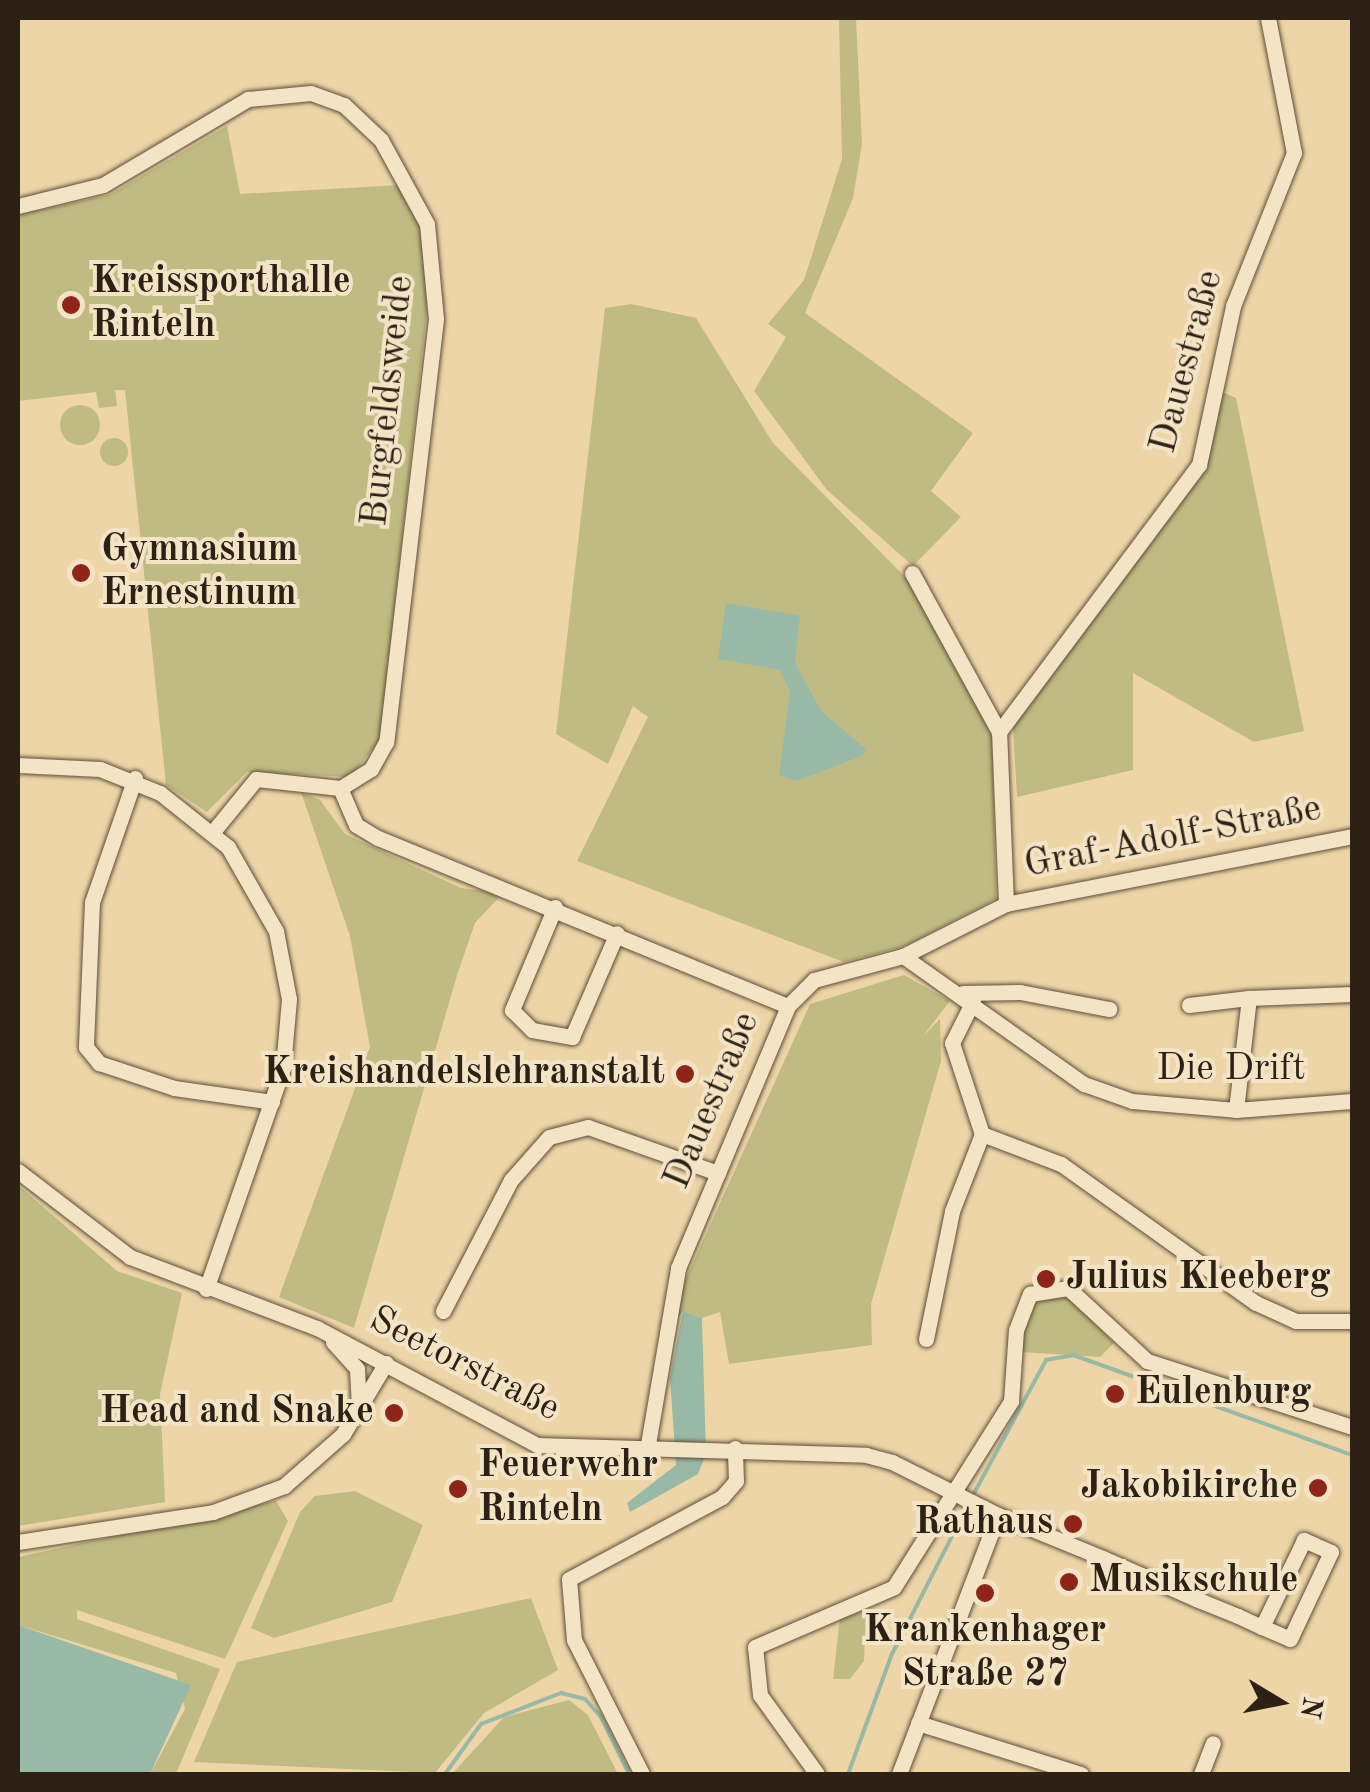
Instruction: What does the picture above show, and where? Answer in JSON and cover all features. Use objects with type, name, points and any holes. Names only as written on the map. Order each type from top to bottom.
[{"type":"street","name":"Dauestraße","points":[[999,732],[1198,465],[1233,306],[1294,153],[1268,18]]},
{"type":"street","name":"Burgfeldsweide","points":[[18,206],[103,185],[233,105],[285,92],[344,105],[381,140],[416,197],[436,263],[386,742],[371,769],[340,788]]},
{"type":"street","points":[[912,573],[999,732],[1006,904]]},
{"type":"street","points":[[18,765],[134,778],[160,792],[212,834],[262,896],[284,960],[289,1030],[272,1102],[206,1289]]},
{"type":"street","points":[[212,834],[266,774],[340,788],[356,825],[378,838],[555,907],[788,1006]]},
{"type":"street","points":[[134,778],[92,902],[86,1047],[99,1063],[174,1088],[272,1102]]},
{"type":"street","name":"Graf-Adolf-Straße","points":[[1006,904],[1352,836]]},
{"type":"street","name":"Dauestraße","points":[[654,1450],[664,1316],[788,1006],[814,980],[903,956],[1006,904]]},
{"type":"street","points":[[555,907],[512,1010],[532,1030],[572,1037],[617,933]]},
{"type":"street","name":"Die Drift","points":[[903,956],[968,997],[1084,1084],[1164,1108],[1236,1110],[1352,1101]]},
{"type":"street","points":[[926,1339],[952,1210],[982,1134],[952,1043],[968,997],[1020,992],[1109,1009]]},
{"type":"street","points":[[1189,1005],[1248,998],[1352,994]]},
{"type":"street","points":[[1236,1110],[1248,998]]},
{"type":"street","points":[[443,1311],[511,1180],[549,1137],[588,1127],[718,1174]]},
{"type":"street","points":[[982,1134],[1061,1164],[1256,1303],[1296,1322],[1352,1321]]},
{"type":"street","name":"Seetorstraße","points":[[18,1171],[92,1235],[206,1289],[317,1328],[538,1445],[848,1451],[1262,1627]]},
{"type":"street","points":[[817,1774],[760,1694],[755,1648],[778,1630],[883,1598],[966,1499],[1011,1401],[1021,1308],[1055,1285],[1147,1361],[1352,1427]]},
{"type":"street","points":[[317,1328],[357,1369],[359,1413]]},
{"type":"street","points":[[18,1542],[249,1502],[323,1456],[359,1413],[386,1363]]},
{"type":"street","points":[[642,1774],[574,1640],[568,1579],[722,1497],[736,1482],[735,1448]]},
{"type":"street","points":[[899,1774],[998,1515]]},
{"type":"street","points":[[1304,1540],[1331,1552],[1290,1639],[1262,1627],[1304,1540]]},
{"type":"street","points":[[918,1723],[1081,1774]]},
{"type":"street","points":[[1201,1774],[1212,1743]]},
{"type":"shaded area","points":[[839,18],[856,18],[862,144],[853,198],[805,313],[973,433],[931,491],[961,517],[913,566],[827,490],[754,391],[786,337],[768,324],[804,280],[842,159]]},
{"type":"shaded area","points":[[227,126],[240,194],[401,185],[419,222],[428,300],[380,739],[351,777],[247,772],[207,812],[166,785],[125,390],[115,390],[117,406],[99,408],[96,392],[18,401],[18,215],[109,195]]},
{"type":"shaded area","points":[[631,304],[696,318],[773,443],[909,581],[992,731],[996,899],[904,946],[844,962],[577,861],[648,717],[633,706],[608,764],[556,734],[605,308]]},
{"type":"shaded area","points":[[1220,391],[1236,398],[1304,731],[1254,742],[1133,673],[1133,770],[1017,797],[1013,726],[1182,502]]},
{"type":"shaded area","points":[[80,405],[94,411],[100,425],[94,439],[80,445],[66,439],[60,425],[66,411]]},
{"type":"shaded area","points":[[114,438],[124,442],[128,452],[124,462],[114,466],[104,462],[100,452],[104,442]]},
{"type":"shaded area","points":[[726,603],[800,616],[795,663],[822,712],[866,749],[862,756],[796,781],[779,775],[790,692],[780,670],[718,659]]},
{"type":"shaded area","points":[[301,792],[320,800],[345,834],[461,888],[503,893],[475,923],[458,972],[354,1328],[279,1297],[370,1047],[350,936]]},
{"type":"shaded area","points":[[904,975],[950,1001],[923,1036],[940,1019],[941,1061],[871,1304],[872,1345],[729,1364],[720,1312],[702,1318],[683,1311],[675,1321],[678,1296],[810,1004]]},
{"type":"shaded area","points":[[18,1185],[117,1271],[182,1293],[160,1394],[165,1502],[18,1526]]},
{"type":"shaded area","points":[[1042,1296],[1070,1298],[1114,1343],[1100,1357],[1022,1352],[1025,1320]]},
{"type":"shaded area","points":[[683,1311],[702,1318],[706,1454],[698,1474],[630,1512],[627,1503],[676,1465],[670,1378]]},
{"type":"shaded area","points":[[355,1491],[423,1525],[392,1602],[274,1638],[251,1628],[300,1512],[315,1496]]},
{"type":"shaded area","points":[[276,1501],[288,1521],[225,1659],[77,1610],[77,1619],[220,1669],[176,1774],[150,1774],[185,1709],[176,1673],[18,1625],[18,1557]]},
{"type":"shaded area","points":[[531,1598],[558,1670],[484,1713],[435,1773],[194,1762],[237,1662]]},
{"type":"shaded area","points":[[866,1611],[864,1661],[850,1679],[833,1679],[840,1618]]},
{"type":"shaded area","points":[[18,1625],[191,1685],[150,1774],[18,1774]]},
{"type":"shaded area","points":[[569,1700],[588,1715],[618,1774],[452,1774],[504,1717]]},
{"type":"waterway","points":[[972,1497],[1046,1360],[1073,1355],[1352,1455]]},
{"type":"waterway","points":[[848,1774],[892,1654],[968,1505]]},
{"type":"waterway","points":[[445,1774],[481,1724],[561,1693],[585,1699],[601,1717],[629,1774]]},
{"type":"place","name":"Kreissporthalle Rinteln","points":[[71,305]]},
{"type":"place","name":"Gymnasium Ernestinum","points":[[81,573]]},
{"type":"place","name":"Kreishandelslehranstalt","points":[[685,1074]]},
{"type":"place","name":"Julius Kleeberg","points":[[1046,1279]]},
{"type":"place","name":"Eulenburg","points":[[1115,1394]]},
{"type":"place","name":"Head and Snake","points":[[394,1413]]},
{"type":"place","name":"Jakobikirche","points":[[1318,1488]]},
{"type":"place","name":"Feuerwehr Rinteln","points":[[458,1489]]},
{"type":"place","name":"Rathaus","points":[[1073,1524]]},
{"type":"place","name":"Musikschule","points":[[1069,1582]]},
{"type":"place","name":"Krankenhager Straße 27","points":[[985,1593]]}]
